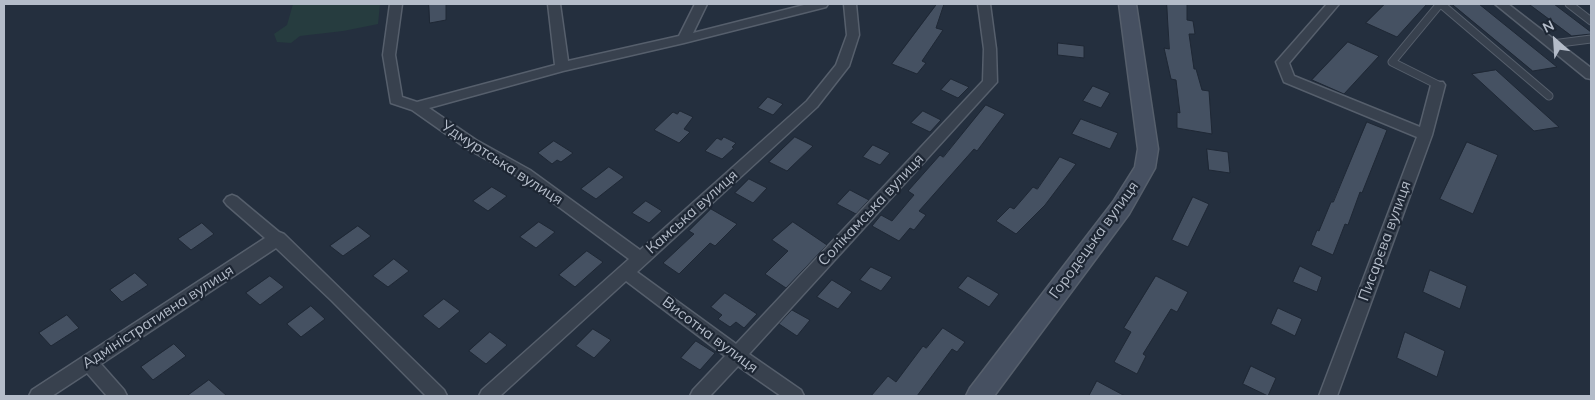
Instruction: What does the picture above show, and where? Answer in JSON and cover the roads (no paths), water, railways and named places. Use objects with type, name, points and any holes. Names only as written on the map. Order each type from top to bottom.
[{"type":"main road","name":"Городецька вулиця","points":[[979,396],[1121,208],[1145,168],[1148,149],[1127,4]]},
{"type":"street","name":"Удмуртська вулиця","points":[[396,4],[389,55],[396,100],[417,108],[471,144],[525,174],[640,259]]},
{"type":"street","points":[[554,4],[562,67]]},
{"type":"street","points":[[684,39],[701,4]]},
{"type":"street","points":[[417,108],[562,67],[684,39],[822,4]]},
{"type":"street","name":"Камська вулиця","points":[[488,396],[627,273],[640,259],[812,104],[842,66],[853,35],[850,4]]},
{"type":"street","name":"Солікамська вулиця","points":[[699,396],[990,82],[990,49],[984,4]]},
{"type":"street","points":[[1333,4],[1282,62],[1290,79],[1425,135]]},
{"type":"street","points":[[1501,4],[1591,75]]},
{"type":"street","name":"Писарєва вулиця","points":[[1328,396],[1425,135],[1438,85]]},
{"type":"street","points":[[232,201],[278,238],[438,396]]},
{"type":"street","name":"Адміністративна вулиця","points":[[38,396],[278,238]]},
{"type":"street","name":"Висотна вулиця","points":[[627,273],[737,356],[795,396]]},
{"type":"street","points":[[88,362],[118,396]]},
{"type":"lane","points":[[1438,85],[1392,62],[1441,4],[1549,96]]},
{"type":"lane","points":[[1569,4],[1591,21]]},
{"type":"lane","points":[[1552,44],[1591,39]]}]
